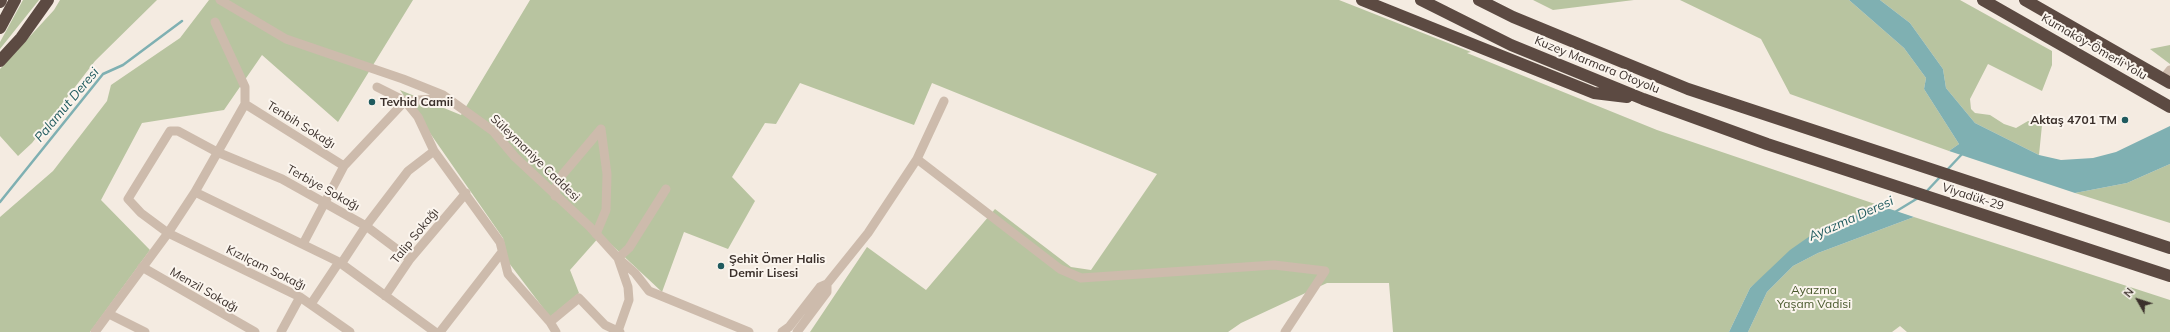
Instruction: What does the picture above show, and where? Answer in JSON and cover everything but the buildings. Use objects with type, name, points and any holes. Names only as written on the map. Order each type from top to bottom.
[{"type":"highway","points":[[0,28],[16,0]]},
{"type":"highway","points":[[0,61],[21,38],[48,0]]},
{"type":"highway","points":[[1362,0],[1594,93],[1643,99]]},
{"type":"highway","name":"Kuzey Marmara Otoyolu","points":[[1421,0],[1511,45],[1643,99],[1767,144]]},
{"type":"highway","name":"Kuzey Marmara Otoyolu","points":[[1480,0],[1513,17],[1688,89],[1776,118]]},
{"type":"highway","name":"Kurnaköy-Ömerli Yolu","points":[[1983,0],[2170,107]]},
{"type":"highway","name":"Kurnaköy-Ömerli Yolu","points":[[2025,0],[2168,77]]},
{"type":"highway","name":"Viyadük-29","points":[[1776,118],[2170,248]]},
{"type":"highway","name":"Viyadük-29","points":[[1767,144],[2170,276]]},
{"type":"street","name":"Süleymaniye Caddesi","points":[[220,0],[286,39],[403,79],[447,98],[493,131],[515,157],[596,234],[618,258],[635,273],[650,291],[749,332]]},
{"type":"street","points":[[96,332],[142,267],[168,234],[195,192],[245,104],[245,87],[215,22]]},
{"type":"street","points":[[377,87],[405,101],[418,117],[434,151],[466,193],[500,242],[508,274],[550,322],[556,332]]},
{"type":"street","points":[[303,244],[344,166],[405,101],[447,98]]},
{"type":"street","points":[[782,332],[789,327],[820,287],[827,284],[868,233],[918,159],[944,101]]},
{"type":"street","name":"Tenbih Sokağı","points":[[245,104],[344,166]]},
{"type":"street","points":[[555,196],[558,183],[563,174],[601,129],[607,174],[606,210],[596,234]]},
{"type":"street","name":"Terbiye Sokağı","points":[[168,234],[141,213],[128,199],[170,131],[178,131],[217,152],[282,179],[324,202],[366,226],[410,259]]},
{"type":"street","points":[[311,304],[366,226],[408,171],[434,151]]},
{"type":"street","points":[[918,159],[1060,270],[1082,278],[1274,265],[1325,271],[1285,332]]},
{"type":"street","points":[[550,322],[579,298],[605,324],[619,332],[629,300],[628,288],[618,258],[629,248],[666,188]]},
{"type":"street","points":[[195,192],[340,263],[435,332]]},
{"type":"street","name":"Talip Sokağı","points":[[385,296],[410,259],[466,193]]},
{"type":"street","name":"Kızılçam Sokağı","points":[[168,234],[300,297],[350,332]]},
{"type":"street","points":[[440,332],[502,252]]},
{"type":"street","name":"Menzil Sokağı","points":[[142,267],[255,332]]},
{"type":"street","points":[[797,332],[827,292],[827,284]]},
{"type":"street","points":[[281,332],[300,297]]},
{"type":"street","points":[[109,314],[145,332]]},
{"type":"green space","points":[[23,0],[39,0],[0,49],[0,42]]},
{"type":"green space","points":[[60,0],[157,0],[95,61],[32,143],[18,156],[0,136],[0,69],[54,10]]},
{"type":"green space","points":[[209,0],[413,0],[338,122],[262,55],[224,110],[142,123],[101,200],[150,250],[90,332],[0,332],[0,217],[53,171],[107,101],[111,85],[180,38]]},
{"type":"green space","points":[[530,0],[1339,0],[1471,52],[1467,53],[1657,130],[1881,206],[1820,229],[1750,288],[1729,332],[1393,332],[1389,283],[1327,283],[1241,323],[1228,332],[810,332],[867,247],[926,290],[995,209],[1071,267],[1091,270],[1157,174],[932,83],[914,125],[800,83],[776,124],[765,123],[732,177],[755,201],[728,249],[684,232],[662,292],[601,235],[570,270],[579,293],[550,317],[509,263],[503,238],[400,90],[461,115]]},
{"type":"green space","points":[[1533,0],[1634,0],[1553,10]]},
{"type":"green space","points":[[1680,0],[1849,0],[1904,48],[1926,78],[1924,89],[1959,144],[1949,151],[1790,94],[1761,39]]},
{"type":"green space","points":[[1880,0],[1960,0],[2052,51],[2052,65],[2042,91],[1988,64],[1970,99],[1971,109],[1975,113],[1990,115],[2004,124],[2016,128],[2028,121],[2042,125],[2039,155],[1975,123],[1946,88],[1943,69],[1910,23]]},
{"type":"green space","points":[[2170,45],[2170,64],[2150,49]]},
{"type":"green space","points":[[2170,164],[2170,223],[2075,193],[2127,183]]},
{"type":"green space","name":"Ayazma Yaşam Vadisi","points":[[1914,217],[2170,300],[2170,332],[1907,332],[1900,326],[1892,332],[1748,332],[1767,292],[1793,266],[1818,253]]},
{"type":"water","points":[[1849,0],[1880,0],[1910,23],[1943,69],[1946,88],[1975,123],[2039,155],[2061,160],[2093,158],[2116,152],[2170,126],[2170,164],[2127,183],[2075,193],[1949,151],[1959,144],[1924,89],[1926,78],[1904,48]]},
{"type":"water","points":[[1881,206],[1914,217],[1818,253],[1793,266],[1767,292],[1748,332],[1729,332],[1750,288],[1790,250],[1820,229]]},
{"type":"waterway","name":"Palamut Deresi","points":[[0,202],[103,74],[123,65],[182,21]]},
{"type":"waterway","name":"Ayazma Deresi","points":[[1947,170],[1963,153]]},
{"type":"waterway","name":"Ayazma Deresi","points":[[1925,193],[1941,176]]},
{"type":"waterway","name":"Ayazma Deresi","points":[[1895,212],[1918,198]]},
{"type":"place","name":"Tevhid Camii","points":[[372,102]]},
{"type":"place","name":"Aktaş 4701 TM","points":[[2125,120]]},
{"type":"place","name":"Şehit Ömer Halis Demir Lisesi","points":[[721,266]]}]
